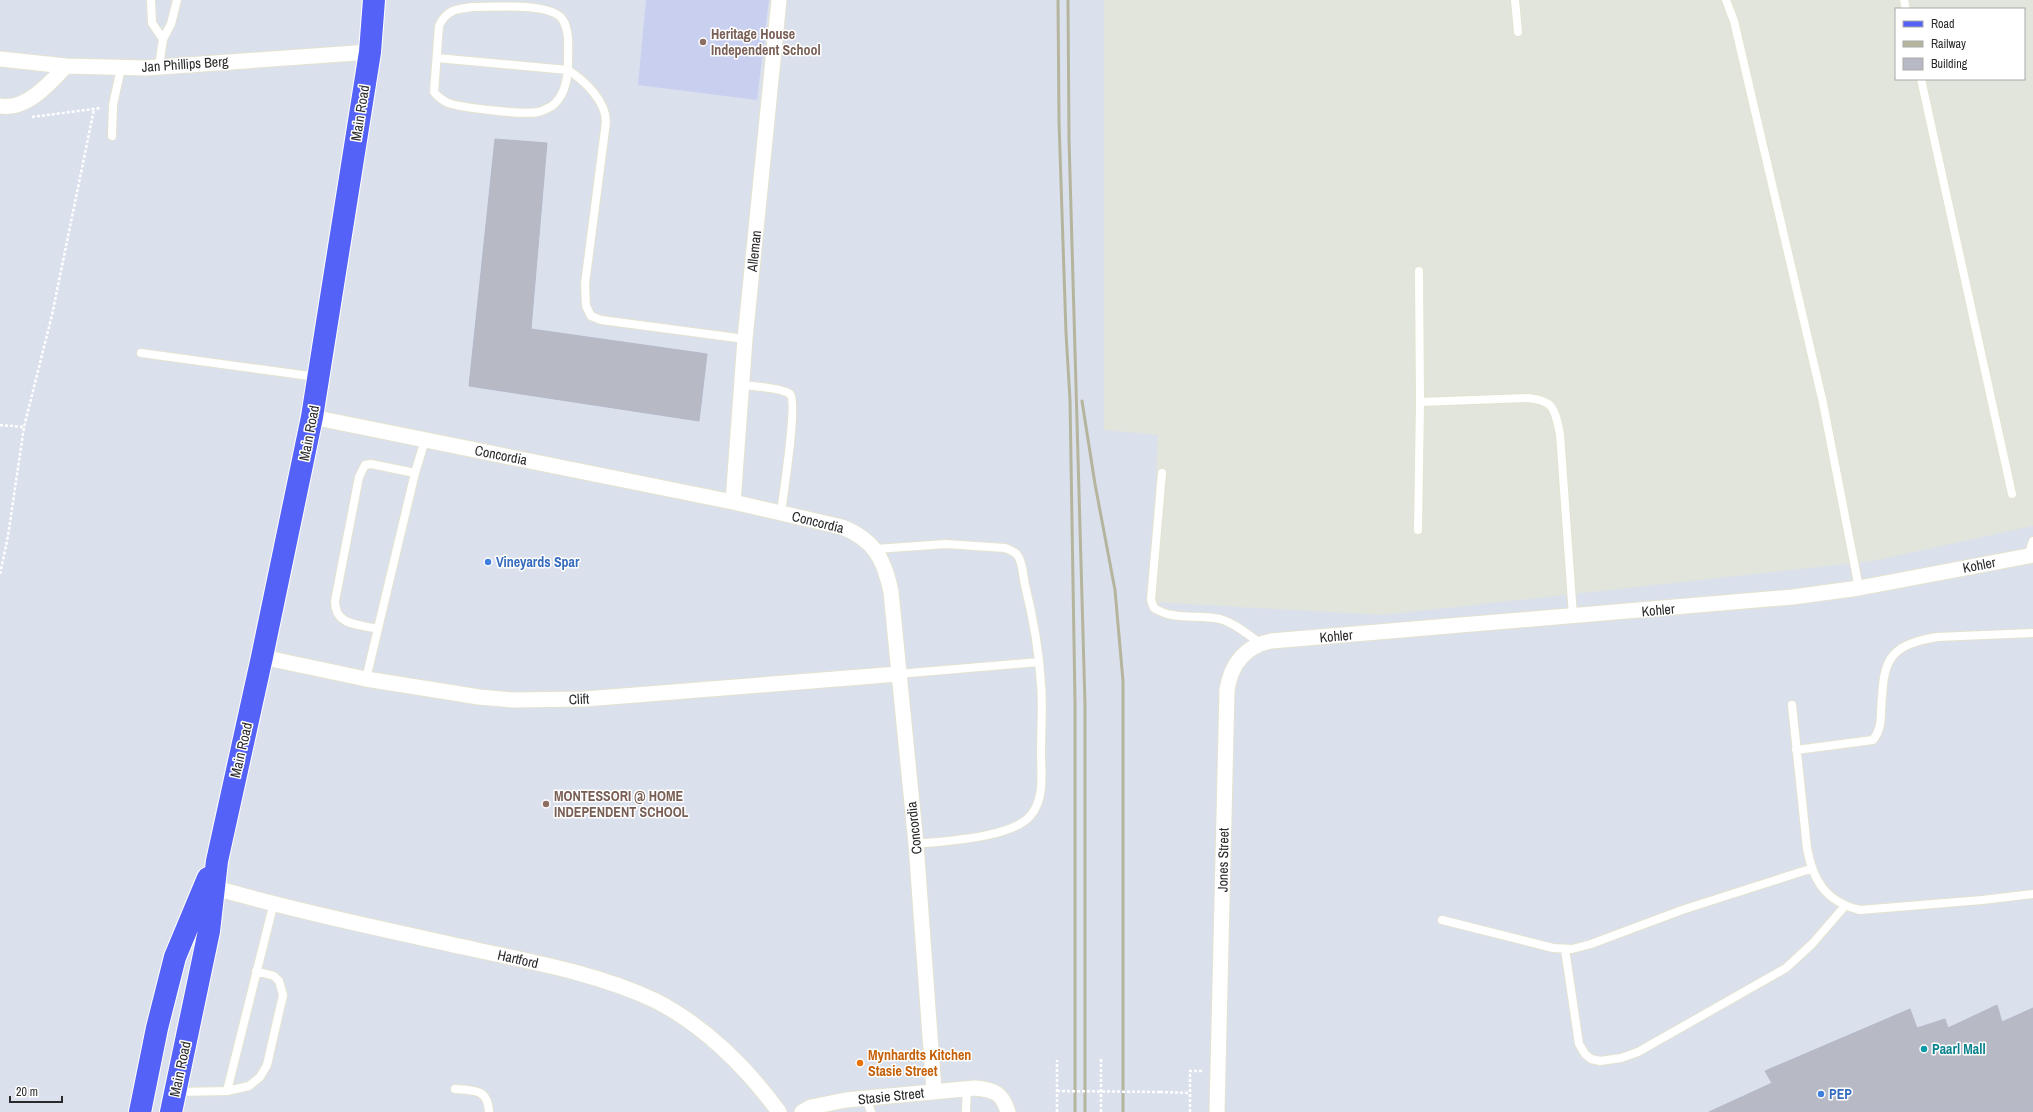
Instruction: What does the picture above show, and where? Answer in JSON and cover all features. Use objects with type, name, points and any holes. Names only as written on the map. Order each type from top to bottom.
[{"type":"main road","name":"Main Road","points":[[174,1102],[209,931],[210,887],[262,656],[312,418],[370,52],[374,0]]},
{"type":"main road","name":"Main Road","points":[[140,1112],[157,1028],[175,957],[210,887]]},
{"type":"street","name":"Alleman","points":[[733,502],[745,339],[779,0]]},
{"type":"street","name":"Jan Phillips Berg","points":[[0,59],[66,66],[121,68],[370,52]]},
{"type":"street","points":[[0,106],[7,107],[35,97],[66,66]]},
{"type":"street","name":"Concordia","points":[[312,418],[780,512],[842,527],[858,534],[876,549],[886,570],[891,592],[916,844],[934,1091]]},
{"type":"street","name":"Kohler","points":[[1281,640],[1733,604],[1860,588],[2030,555]]},
{"type":"street","name":"Jones Street","points":[[1217,1112],[1227,690],[1233,667],[1246,652],[1260,643],[1281,640]]},
{"type":"street","name":"Clift","points":[[262,656],[366,679],[479,697],[548,700],[585,699],[898,674]]},
{"type":"street","name":"Hartford","points":[[210,887],[566,970],[617,985],[654,1000],[678,1014],[738,1062],[779,1112]]},
{"type":"street","name":"Stasie Street","points":[[802,1112],[817,1106],[869,1105],[934,1091],[984,1088],[1000,1095],[1004,1100],[1008,1112]]},
{"type":"lane","points":[[150,0],[152,23],[163,39]]},
{"type":"lane","points":[[158,66],[163,39],[171,24],[177,0]]},
{"type":"lane","points":[[1515,0],[1518,32]]},
{"type":"lane","points":[[1726,0],[1734,21],[1823,403],[1860,588]]},
{"type":"lane","points":[[473,7],[532,8],[554,12],[564,21],[569,40],[568,70],[562,95],[558,101],[546,110],[527,112],[464,106],[448,102],[439,98],[434,92],[439,26],[442,19],[451,10],[473,7]]},
{"type":"lane","points":[[437,58],[568,70],[575,74],[595,95],[606,113],[586,284],[586,306],[591,316],[601,320],[745,339]]},
{"type":"lane","points":[[112,136],[113,105],[121,68]]},
{"type":"lane","points":[[1922,80],[2012,494]]},
{"type":"lane","points":[[1418,530],[1420,402],[1419,271]]},
{"type":"lane","points":[[141,353],[319,378]]},
{"type":"lane","points":[[742,385],[783,391],[790,394],[793,398],[792,419],[780,512]]},
{"type":"lane","points":[[1420,402],[1528,398],[1543,401],[1554,410],[1560,434],[1573,616]]},
{"type":"lane","points":[[366,679],[415,473],[425,440]]},
{"type":"lane","points":[[378,629],[344,621],[337,616],[335,611],[335,602],[356,486],[365,465],[371,464],[415,473]]},
{"type":"lane","points":[[1162,473],[1151,603],[1154,608],[1174,616],[1210,618],[1229,622],[1260,643]]},
{"type":"lane","points":[[2030,555],[2033,541]]},
{"type":"lane","points":[[876,549],[946,544],[1005,548],[1013,551],[1020,562],[1032,614],[1042,684],[1040,788],[1036,807],[1031,816],[1022,824],[1004,831],[969,839],[916,844]]},
{"type":"lane","points":[[1796,750],[1873,740],[1879,731],[1881,721],[1883,676],[1888,663],[1899,649],[1920,641],[1937,638],[2033,633]]},
{"type":"lane","points":[[898,674],[1039,662]]},
{"type":"lane","points":[[1792,705],[1810,869],[1824,889],[1845,906],[1860,910],[1881,909],[2033,894]]},
{"type":"lane","points":[[1442,920],[1553,948],[1565,949],[1591,944],[1682,910],[1810,869]]},
{"type":"lane","points":[[227,1091],[274,902]]},
{"type":"lane","points":[[1565,949],[1579,1044],[1585,1054],[1591,1058],[1608,1060],[1638,1052],[1786,968],[1812,944],[1845,906]]},
{"type":"lane","points":[[174,1102],[249,1086],[260,1077],[267,1065],[283,995],[282,987],[274,976],[256,971]]},
{"type":"lane","points":[[966,1112],[967,1088]]},
{"type":"lane","points":[[455,1089],[471,1090],[482,1093],[488,1102],[489,1112]]},
{"type":"path","points":[[24,117],[37,117],[113,105]]},
{"type":"path","points":[[0,574],[8,536],[24,427],[52,315],[94,109]]},
{"type":"path","points":[[0,425],[24,427]]},
{"type":"path","points":[[1101,1059],[1101,1112]]},
{"type":"path","points":[[1057,1060],[1057,1112]]},
{"type":"path","points":[[1190,1112],[1190,1071],[1218,1071]]},
{"type":"path","points":[[1057,1091],[1190,1093]]},
{"type":"shaded area","name":"Heritage House Independent School","points":[[646,0],[769,0],[757,100],[638,85]]},
{"type":"shaded area","points":[[1104,0],[2033,0],[2033,526],[1873,561],[1383,615],[1150,602],[1158,435],[1104,430]]},
{"type":"building","points":[[495,139],[547,143],[531,329],[707,354],[699,421],[469,386]]},
{"type":"building","name":"Paarl Mall","points":[[1997,1005],[2002,1022],[2033,1008],[2033,1112],[1709,1112],[1772,1083],[1765,1071],[1910,1009],[1917,1028],[1945,1019],[1948,1028]]},
{"type":"railway","points":[[1058,0],[1059,122],[1066,333],[1070,400],[1075,703],[1075,1112]]},
{"type":"railway","points":[[1068,0],[1069,139],[1085,704],[1085,1112]]},
{"type":"railway","points":[[1082,401],[1095,484],[1115,590],[1123,681],[1123,1112]]},
{"type":"place","name":"Heritage House Independent School","points":[[703,42]]},
{"type":"place","name":"Vineyards Spar","points":[[488,562]]},
{"type":"place","name":"MONTESSORI @ HOME INDEPENDENT SCHOOL","points":[[546,804]]},
{"type":"place","name":"Paarl Mall","points":[[1924,1049]]},
{"type":"place","name":"Mynhardts Kitchen Stasie Street","points":[[860,1063]]},
{"type":"place","name":"PEP","points":[[1821,1094]]}]
